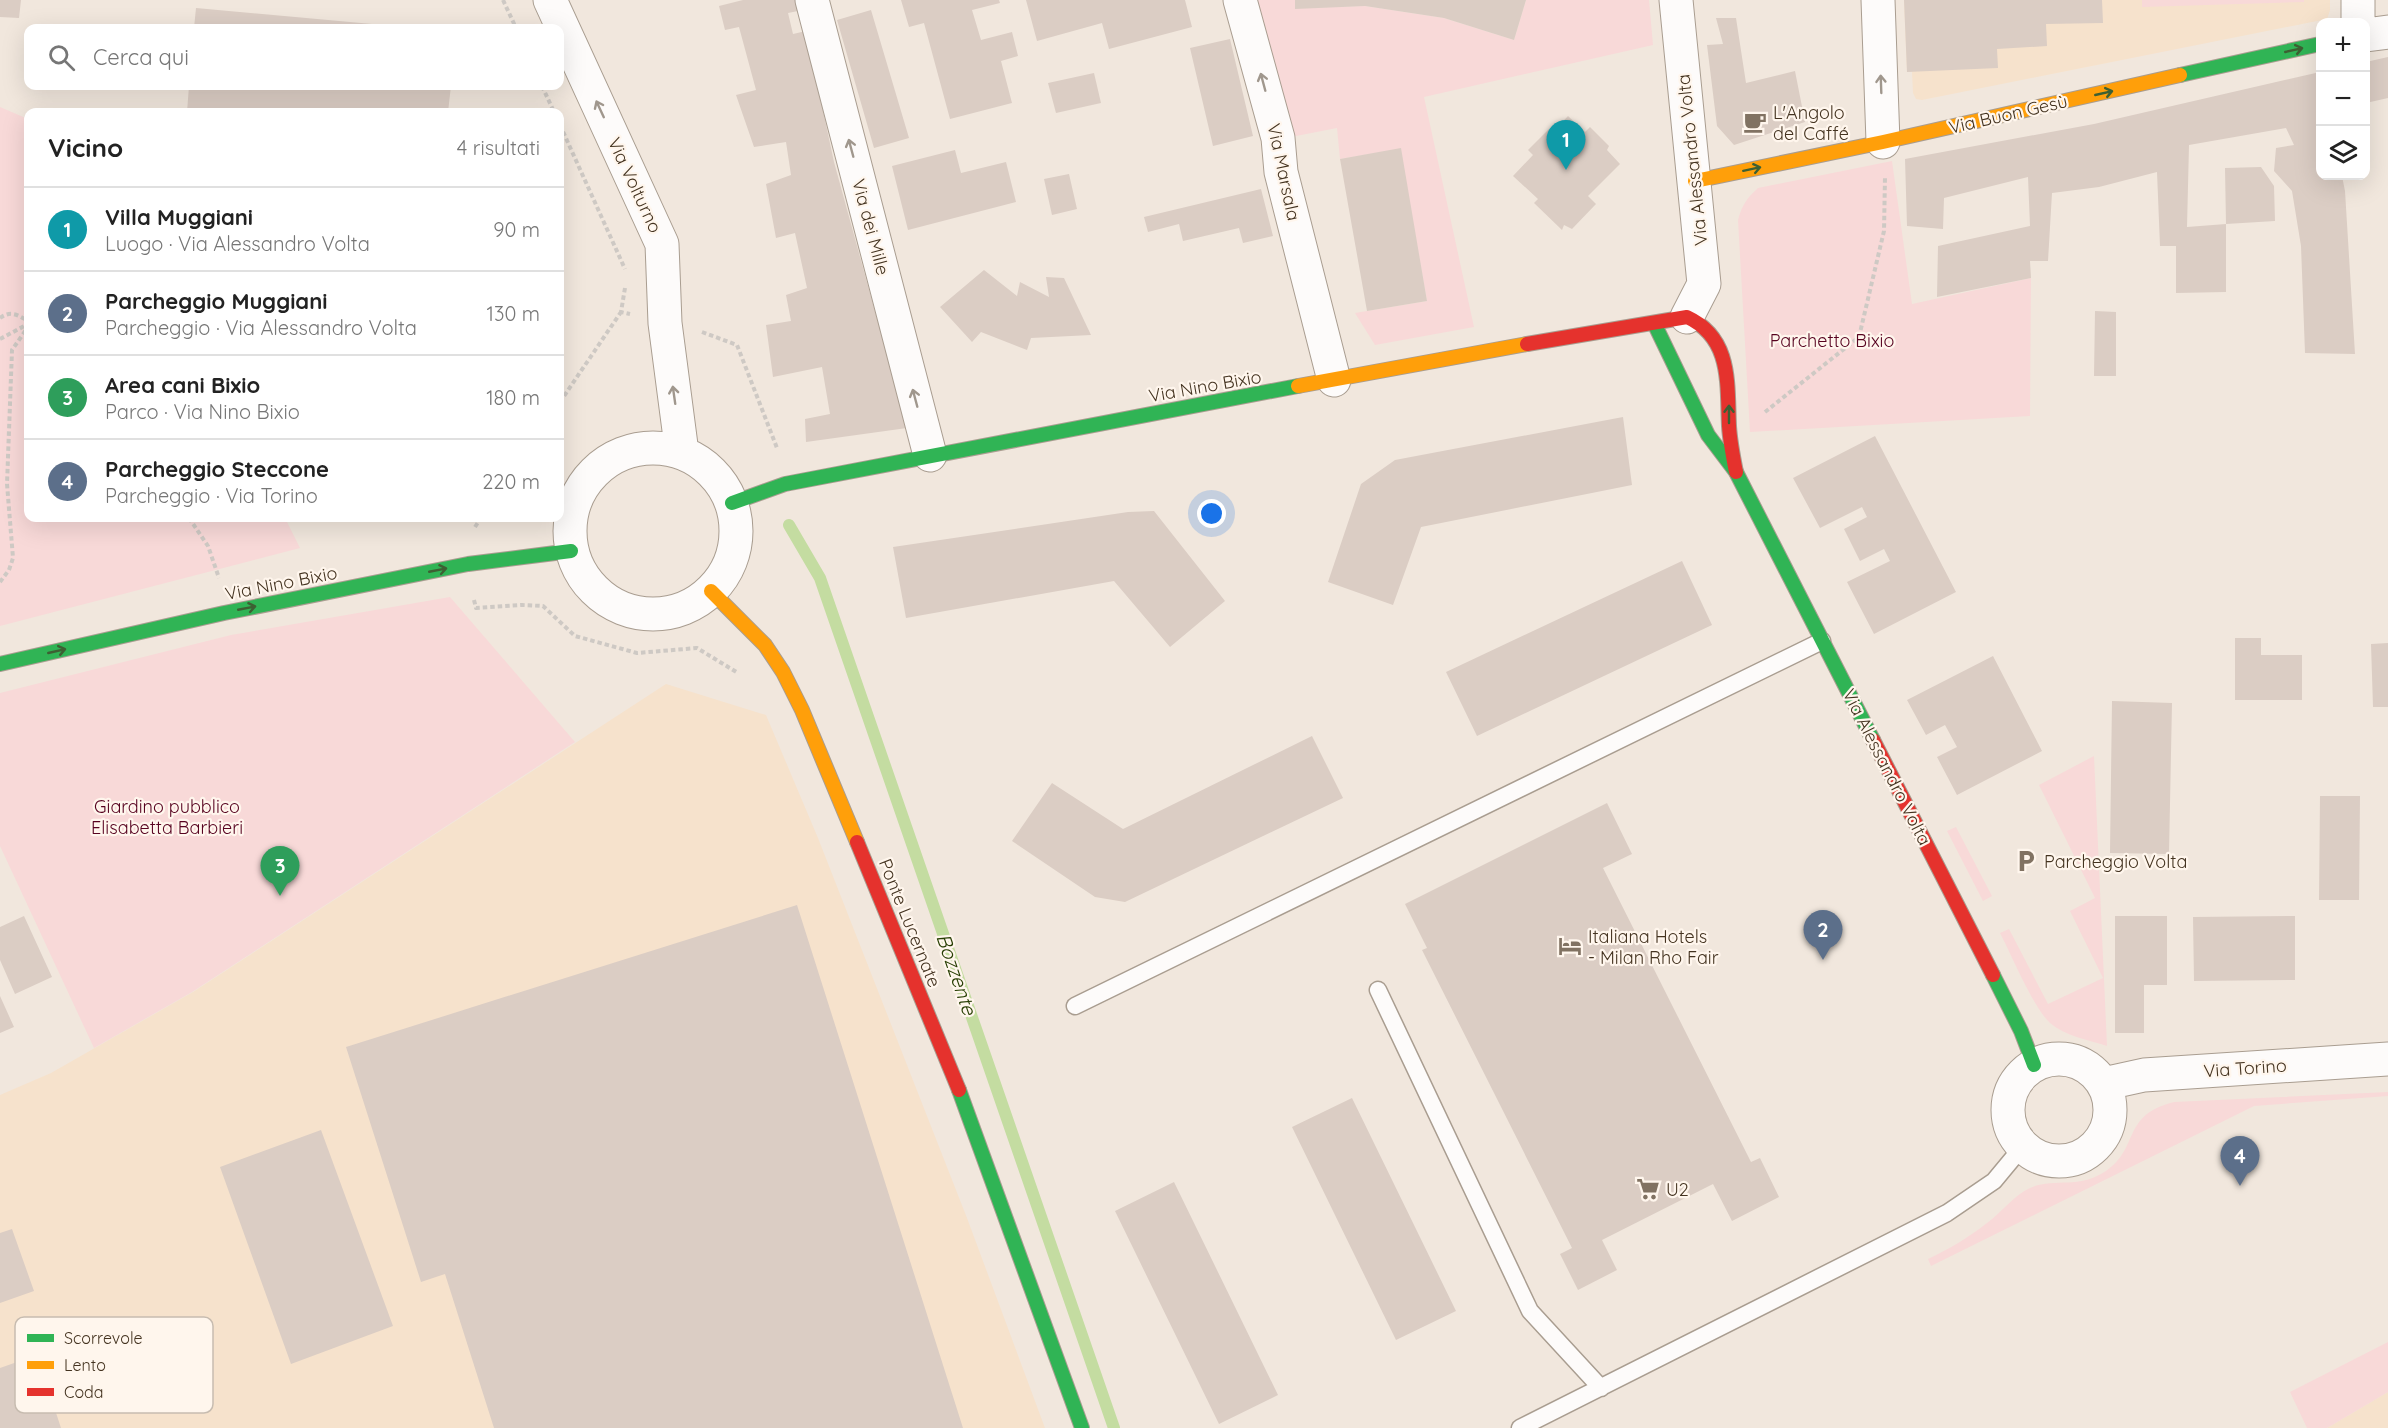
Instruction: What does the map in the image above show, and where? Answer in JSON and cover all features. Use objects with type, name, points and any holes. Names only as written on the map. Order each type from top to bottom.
[{"type":"street","name":"Via Volturno","points":[[550,0],[561,24]]},
{"type":"street","name":"Via dei Mille","points":[[812,0],[930,455]]},
{"type":"street","name":"Via Marsala","points":[[1240,0],[1278,138],[1281,172],[1334,380]]},
{"type":"street","name":"Via Alessandro Volta","points":[[1676,0],[1704,284],[1687,317]]},
{"type":"street","points":[[1878,0],[1884,154]]},
{"type":"street","points":[[2358,0],[2358,18]]},
{"type":"street","name":"Via Volturno","points":[[564,30],[662,244],[665,323],[682,453]]},
{"type":"street","points":[[2370,34],[2388,32]]},
{"type":"street","name":"Via Buon Gesù","points":[[1695,181],[1884,154],[2316,45]]},
{"type":"street","points":[[1687,317],[1707,326],[1718,342],[1729,388],[1729,421],[1736,472]]},
{"type":"street","name":"Via Nino Bixio","points":[[732,503],[785,484],[930,455],[1491,350],[1687,317]]},
{"type":"street","points":[[1654,323],[1708,435],[1736,472]]},
{"type":"street","points":[[660,448],[682,453],[703,464],[720,482],[732,503],[736,526],[734,550],[725,572],[711,591],[690,606],[667,613],[642,614],[618,607],[597,593],[581,574],[572,551],[569,528],[573,506],[582,486],[597,468],[616,456],[638,449],[660,448]]},
{"type":"street","name":"Via Alessandro Volta","points":[[1736,472],[1970,928],[2021,1031],[2034,1065]]},
{"type":"street","name":"Via Nino Bixio","points":[[0,664],[224,613],[468,564],[572,551]]},
{"type":"street","name":"Ponte Lucernate","points":[[711,591],[765,645],[783,672],[802,710],[964,1102],[1082,1428]]},
{"type":"street","points":[[2064,1059],[2080,1063],[2093,1071],[2103,1084],[2109,1099],[2110,1116],[2105,1131],[2096,1144],[2083,1155],[2068,1160],[2051,1160],[2036,1155],[2023,1146],[2014,1133],[2009,1118],[2008,1103],[2021,1075],[2034,1065],[2049,1060],[2064,1059]]},
{"type":"street","name":"Via Torino","points":[[2103,1084],[2144,1074],[2388,1059]]},
{"type":"lane","points":[[1075,1006],[1822,641]]},
{"type":"lane","points":[[1378,990],[1530,1311],[1601,1388]]},
{"type":"lane","points":[[1520,1428],[1947,1213],[1994,1180],[2023,1146]]},
{"type":"path","points":[[503,0],[514,24]]},
{"type":"path","points":[[544,90],[552,108]]},
{"type":"path","points":[[1762,415],[1859,337],[1884,231],[1886,186],[1884,154]]},
{"type":"path","points":[[564,396],[621,312]]},
{"type":"path","points":[[0,318],[6,314],[16,314],[24,321]]},
{"type":"path","points":[[0,339],[24,326]]},
{"type":"path","points":[[0,582],[9,570],[13,558],[7,484],[12,350],[24,330]]},
{"type":"path","points":[[192,522],[208,546],[220,578],[224,613]]},
{"type":"path","points":[[478,522],[466,540],[476,608],[543,606],[575,636],[637,653],[697,648],[745,677]]},
{"type":"shaded area","points":[[1904,0],[2330,0],[2327,18],[2316,18],[2316,21],[1922,100],[1916,99],[1913,93],[1912,72],[1907,72]]},
{"type":"shaded area","points":[[666,684],[766,715],[818,838],[967,1218],[1045,1428],[0,1428],[0,1095],[51,1073],[193,992]]},
{"type":"shaded area","points":[[2388,1392],[2388,1428],[2327,1428]]},
{"type":"green space","points":[[1255,0],[1295,0],[1295,8],[1365,6],[1444,18],[1514,40],[1526,0],[1649,0],[1653,45],[1424,97],[1474,327],[1375,345],[1355,313],[1427,301],[1400,149],[1340,159],[1337,128],[1291,137]]},
{"type":"green space","points":[[2142,0],[2304,0],[2304,2],[2142,7]]},
{"type":"green space","points":[[0,107],[24,117],[24,522],[287,522],[300,548],[0,626]]},
{"type":"green space","name":"Parchetto Bixio","points":[[1892,161],[1912,304],[2031,278],[2030,416],[1750,432],[1738,220],[1743,206],[1758,188]]},
{"type":"green space","name":"Giardino pubblico Elisabetta Barbieri","points":[[450,597],[575,742],[192,992],[94,1048],[0,846],[0,693],[231,635]]},
{"type":"green space","points":[[2094,756],[2107,1046],[2070,1034],[2050,1023],[2030,994],[2000,933],[2009,929],[2048,1004],[2103,978],[2070,911],[2095,898],[2039,785]]},
{"type":"green space","points":[[1956,827],[1992,896],[1983,901],[1947,831]]},
{"type":"green space","points":[[2388,1092],[2388,1096],[2254,1106],[1931,1266],[1928,1259],[1973,1234],[2018,1195],[2030,1188],[2048,1183],[2086,1180],[2106,1171],[2124,1152],[2138,1123],[2157,1108],[2174,1102]]},
{"type":"green space","points":[[2388,1342],[2388,1392],[2327,1428],[2307,1428],[2290,1392]]},
{"type":"building","points":[[0,0],[21,0],[19,18],[0,17]]},
{"type":"building","points":[[743,0],[795,0],[798,11],[788,13],[793,34],[806,31],[834,162],[907,428],[806,442],[805,419],[830,414],[822,367],[773,377],[766,325],[791,321],[786,295],[807,288],[795,233],[776,238],[766,184],[791,175],[786,142],[754,147],[736,95],[756,90],[739,27],[725,30],[719,6]]},
{"type":"building","points":[[901,0],[999,0],[1000,3],[972,10],[981,40],[1012,32],[1018,56],[1001,61],[1012,103],[950,119],[924,23],[909,27]]},
{"type":"building","points":[[1026,0],[1185,0],[1192,27],[1109,49],[1102,23],[1037,41]]},
{"type":"building","points":[[1295,0],[1526,0],[1514,40],[1444,18],[1365,6],[1295,9]]},
{"type":"building","points":[[1904,0],[2102,0],[2103,23],[2046,24],[2047,46],[1997,49],[1998,68],[1907,72]]},
{"type":"building","points":[[196,8],[372,24],[194,24]]},
{"type":"building","points":[[871,10],[909,138],[874,148],[837,20]]},
{"type":"building","points":[[1716,18],[1736,18],[1746,83],[1795,71],[1805,122],[1734,145],[1717,126],[1707,45],[1723,44]]},
{"type":"building","points":[[1230,39],[1253,136],[1213,146],[1190,48]]},
{"type":"building","points":[[2388,57],[2388,98],[2370,102],[2370,61]]},
{"type":"building","points":[[1094,73],[1101,103],[1056,113],[1048,83]]},
{"type":"building","points":[[2316,73],[2316,180],[2343,180],[2355,354],[2305,353],[2301,246],[2292,191],[2274,171],[2276,148],[2294,145],[2286,128],[2189,145],[2187,227],[2226,224],[2226,292],[2176,293],[2176,246],[2160,246],[2157,172],[2099,187],[2052,193],[2048,261],[2030,261],[2031,278],[1937,297],[1938,246],[2030,226],[2028,177],[1944,198],[1943,229],[1907,226],[1905,159],[2094,124]]},
{"type":"building","points":[[189,90],[451,90],[448,108],[187,108]]},
{"type":"building","points":[[1568,116],[1585,132],[1590,127],[1609,146],[1607,150],[1620,164],[1588,196],[1596,204],[1572,229],[1564,225],[1562,230],[1534,203],[1538,199],[1513,176],[1533,155],[1528,150],[1549,129],[1553,132]]},
{"type":"building","points":[[1401,148],[1427,301],[1367,311],[1340,159]]},
{"type":"building","points":[[955,150],[961,173],[1006,162],[1016,202],[908,230],[892,166]]},
{"type":"building","points":[[2261,167],[2274,186],[2275,221],[2226,224],[2225,168]]},
{"type":"building","points":[[1069,174],[1077,209],[1052,215],[1044,179]]},
{"type":"building","points":[[1261,189],[1273,236],[1243,243],[1239,228],[1183,241],[1179,224],[1148,232],[1144,217]]},
{"type":"building","points":[[984,270],[1017,296],[1020,282],[1049,297],[1046,277],[1064,278],[1091,335],[1031,338],[1027,350],[981,332],[972,342],[940,307]]},
{"type":"building","points":[[2095,311],[2116,312],[2116,376],[2094,376]]},
{"type":"building","points":[[1623,417],[1632,485],[1421,527],[1393,605],[1328,582],[1361,484],[1395,460]]},
{"type":"building","points":[[1875,436],[1956,592],[1874,634],[1847,582],[1890,561],[1884,549],[1860,561],[1844,529],[1867,517],[1862,507],[1820,528],[1793,478]]},
{"type":"building","points":[[1154,511],[1225,601],[1170,647],[1114,581],[906,618],[893,547],[1128,512]]},
{"type":"building","points":[[1682,561],[1712,625],[1477,736],[1446,672]]},
{"type":"building","points":[[2235,638],[2261,638],[2261,655],[2302,655],[2302,700],[2235,700]]},
{"type":"building","points":[[2388,643],[2388,707],[2373,707],[2371,644]]},
{"type":"building","points":[[1993,656],[2042,751],[1957,795],[1937,757],[1957,747],[1945,725],[1926,735],[1907,700]]},
{"type":"building","points":[[2112,701],[2172,703],[2169,854],[2110,853]]},
{"type":"building","points":[[1312,736],[1343,798],[1125,902],[1095,897],[1012,841],[1052,783],[1123,829]]},
{"type":"building","points":[[2320,796],[2360,796],[2359,900],[2319,900]]},
{"type":"building","points":[[1607,803],[1632,854],[1603,868],[1751,1162],[1760,1158],[1779,1197],[1732,1221],[1713,1184],[1602,1240],[1617,1270],[1578,1290],[1560,1254],[1572,1248],[1422,950],[1427,948],[1405,904]]},
{"type":"building","points":[[797,905],[963,1428],[494,1428],[445,1274],[421,1282],[346,1047]]},
{"type":"building","points":[[24,916],[52,977],[15,994],[0,960],[0,927]]},
{"type":"building","points":[[2115,916],[2167,916],[2167,985],[2144,985],[2144,1033],[2115,1033]]},
{"type":"building","points":[[2295,916],[2295,980],[2194,981],[2193,917]]},
{"type":"building","points":[[0,996],[14,1027],[0,1033]]},
{"type":"building","points":[[1352,1098],[1456,1311],[1396,1340],[1292,1127]]},
{"type":"building","points":[[321,1130],[393,1326],[291,1364],[220,1167]]},
{"type":"building","points":[[1174,1182],[1278,1395],[1219,1424],[1115,1211]]},
{"type":"building","points":[[12,1229],[34,1291],[0,1303],[0,1233]]},
{"type":"building","points":[[15,1363],[15,1413],[56,1413],[61,1428],[0,1428],[0,1368]]},
{"type":"waterway","name":"Bozzente","points":[[789,525],[820,578],[1114,1428]]},
{"type":"traffic: fast","points":[[2180,75],[2316,45]]},
{"type":"traffic: fast","points":[[1654,323],[1708,435],[1736,472],[1873,740]]},
{"type":"traffic: fast","points":[[732,503],[785,484],[1298,386]]},
{"type":"traffic: fast","points":[[0,664],[224,613],[468,564],[571,551]]},
{"type":"traffic: fast","points":[[1993,975],[2021,1031],[2034,1065]]},
{"type":"traffic: fast","points":[[959,1090],[1082,1428]]},
{"type":"traffic: slow","points":[[1695,181],[1883,142],[2180,75]]},
{"type":"traffic: slow","points":[[1298,386],[1527,344]]},
{"type":"traffic: slow","points":[[711,591],[765,645],[783,672],[802,710],[857,842]]},
{"type":"traffic: jam","points":[[1527,344],[1687,317],[1702,326],[1720,349],[1724,363],[1730,438],[1736,472]]},
{"type":"traffic: jam","points":[[1873,740],[1993,975]]},
{"type":"traffic: jam","points":[[857,842],[959,1090]]},
{"type":"place","name":"L'Angolo del Caffé","points":[[1755,122]]},
{"type":"place","name":"Villa Muggiani","points":[[1566,170]]},
{"type":"place","name":"Parcheggio Volta","points":[[2026,861]]},
{"type":"place","name":"Area cani Bixio","points":[[280,896]]},
{"type":"place","name":"Italiana Hotels - Milan Rho Fair","points":[[1570,946]]},
{"type":"place","name":"Parcheggio Muggiani","points":[[1823,960]]},
{"type":"place","name":"Parcheggio Steccone","points":[[2240,1186]]},
{"type":"place","name":"U2","points":[[1648,1189]]}]
